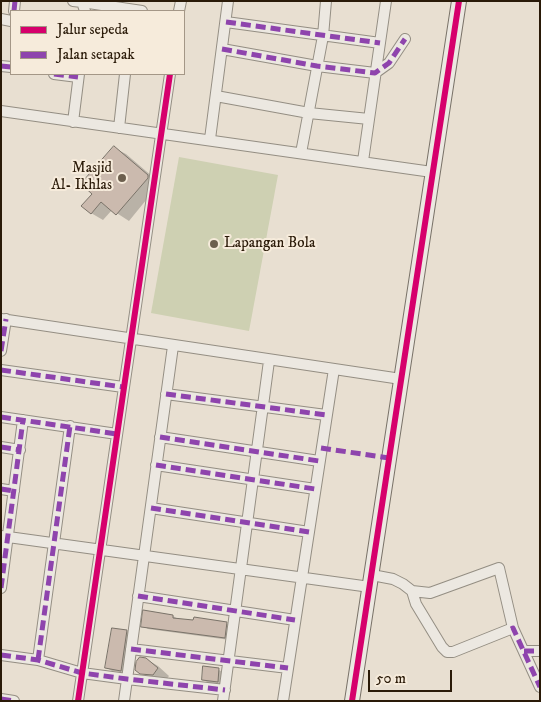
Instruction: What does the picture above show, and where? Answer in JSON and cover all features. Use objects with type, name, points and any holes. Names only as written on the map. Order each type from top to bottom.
[{"type":"street","points":[[210,139],[228,1]]},
{"type":"street","points":[[300,153],[309,113],[326,1]]},
{"type":"street","points":[[363,161],[386,1]]},
{"type":"street","points":[[352,701],[459,1]]},
{"type":"street","points":[[80,5],[127,10]]},
{"type":"street","points":[[226,22],[380,43]]},
{"type":"street","points":[[222,49],[317,66],[376,73],[389,63],[405,39]]},
{"type":"street","points":[[119,128],[126,75]]},
{"type":"street","points":[[78,701],[170,75]]},
{"type":"street","points":[[73,122],[78,76]]},
{"type":"street","points":[[216,96],[309,113],[369,119]]},
{"type":"street","points":[[1,111],[161,134],[210,139],[432,172]]},
{"type":"street","points":[[1,351],[4,319],[400,379]]},
{"type":"street","points":[[124,701],[173,346]]},
{"type":"street","points":[[223,701],[269,360]]},
{"type":"street","points":[[283,701],[334,369]]},
{"type":"street","points":[[1,370],[124,387]]},
{"type":"street","points":[[166,394],[326,416]]},
{"type":"street","points":[[1,417],[117,434]]},
{"type":"street","points":[[2,581],[5,537],[14,491],[24,420]]},
{"type":"street","points":[[38,660],[70,426]]},
{"type":"street","points":[[160,436],[319,461]]},
{"type":"street","points":[[1,447],[20,450]]},
{"type":"street","points":[[156,465],[315,489]]},
{"type":"street","points":[[1,490],[14,491]]},
{"type":"street","points":[[151,508],[308,532]]},
{"type":"street","points":[[5,537],[302,576],[371,581],[393,579],[403,584],[412,592],[416,604],[447,652],[454,652],[513,628]]},
{"type":"street","points":[[412,592],[430,593],[499,568],[513,628],[540,687]]},
{"type":"street","points":[[138,596],[295,620]]},
{"type":"street","points":[[131,649],[288,668]]},
{"type":"street","points":[[524,651],[540,651]]},
{"type":"street","points":[[1,655],[38,660],[82,673],[127,680],[225,690]]},
{"type":"street","points":[[1,699],[14,701]]},
{"type":"green space","name":"Lapangan Bola","points":[[179,157],[278,175],[249,331],[151,313]]},
{"type":"building","points":[[114,146],[148,175],[148,178],[116,215],[101,202],[91,214],[81,206],[92,194],[81,184]]},
{"type":"building","points":[[143,610],[173,615],[173,618],[193,620],[194,617],[227,622],[225,638],[141,627]]},
{"type":"building","points":[[112,628],[127,630],[121,671],[105,668]]},
{"type":"building","points":[[140,657],[146,658],[158,668],[153,675],[140,674],[135,670],[136,662]]},
{"type":"building","points":[[203,666],[219,668],[218,682],[202,680]]},
{"type":"marked path","points":[[14,10],[15,1]]},
{"type":"marked path","points":[[226,22],[380,43]]},
{"type":"marked path","points":[[222,49],[317,66],[375,73],[389,63],[405,39]]},
{"type":"marked path","points":[[1,66],[10,67]]},
{"type":"marked path","points":[[62,75],[78,77]]},
{"type":"marked path","points":[[1,351],[6,319]]},
{"type":"marked path","points":[[1,370],[123,387]]},
{"type":"marked path","points":[[166,394],[326,415]]},
{"type":"marked path","points":[[1,417],[117,434]]},
{"type":"marked path","points":[[1,588],[23,420]]},
{"type":"marked path","points":[[38,660],[70,426]]},
{"type":"marked path","points":[[160,437],[319,461]]},
{"type":"marked path","points":[[1,447],[20,450]]},
{"type":"marked path","points":[[321,448],[389,458]]},
{"type":"marked path","points":[[156,465],[315,489]]},
{"type":"marked path","points":[[1,489],[14,491]]},
{"type":"marked path","points":[[151,508],[309,532]]},
{"type":"marked path","points":[[138,596],[295,620]]},
{"type":"marked path","points":[[511,629],[513,628],[540,687]]},
{"type":"marked path","points":[[131,649],[288,668]]},
{"type":"marked path","points":[[524,651],[540,651]]},
{"type":"marked path","points":[[1,655],[38,660],[82,673],[225,690]]},
{"type":"marked path","points":[[1,699],[14,701]]},
{"type":"cycle path","points":[[352,701],[459,1]]},
{"type":"cycle path","points":[[78,701],[170,75]]},
{"type":"place","name":"Masjid Al- Ikhlas","points":[[122,178]]},
{"type":"place","name":"Lapangan Bola","points":[[214,244]]}]
